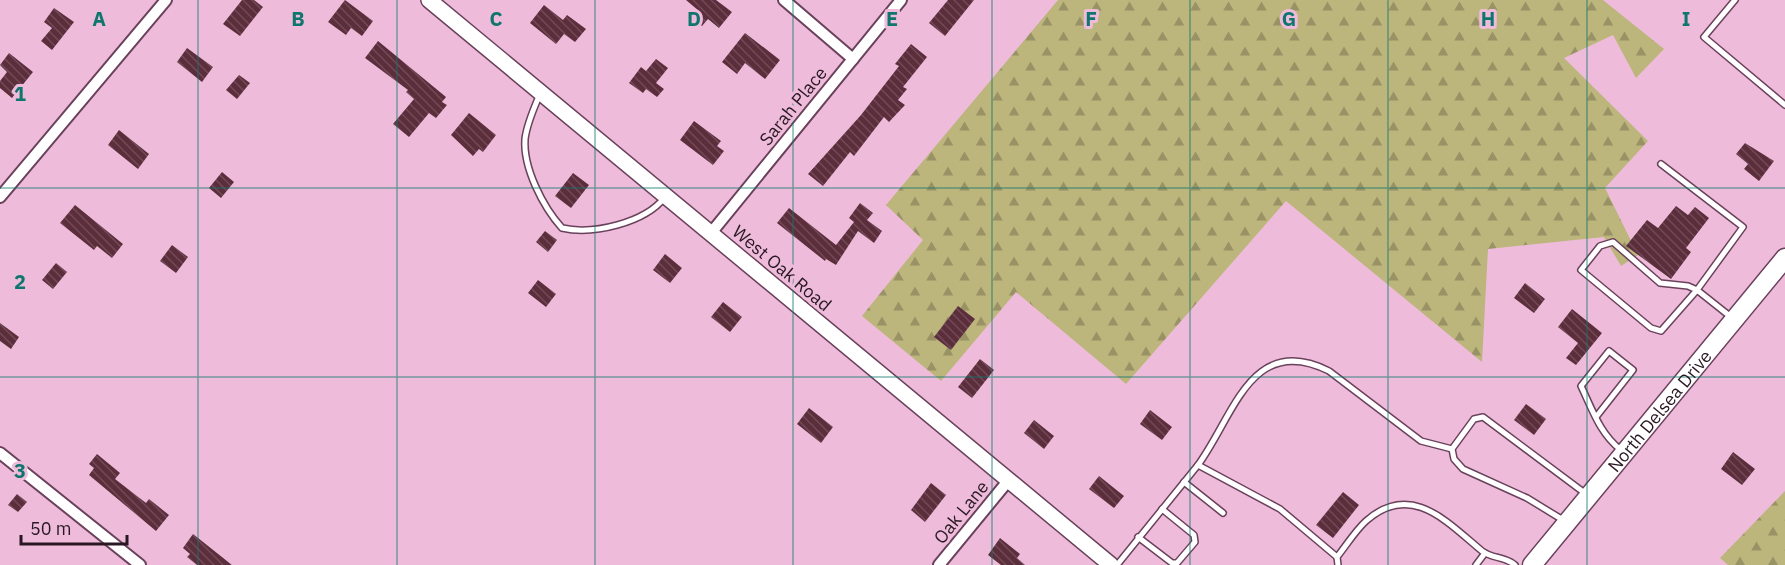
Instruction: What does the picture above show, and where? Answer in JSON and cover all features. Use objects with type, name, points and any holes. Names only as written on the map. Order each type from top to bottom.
[{"type":"main road","name":"North Delsea Drive","points":[[1532,565],[1785,258]]},
{"type":"street","points":[[0,197],[166,0]]},
{"type":"street","name":"West Oak Road","points":[[429,0],[1111,565]]},
{"type":"street","points":[[784,0],[853,59]]},
{"type":"street","name":"Sarah Place","points":[[711,233],[901,0]]},
{"type":"street","points":[[0,453],[140,565]]},
{"type":"street","name":"Oak Lane","points":[[939,565],[1008,481]]},
{"type":"lane","points":[[1735,0],[1704,37],[1785,105]]},
{"type":"lane","points":[[541,93],[530,117],[525,138],[527,160],[544,202],[562,228],[600,228],[645,215],[658,207],[666,196]]},
{"type":"lane","points":[[1661,165],[1743,227],[1697,290],[1661,331],[1651,328],[1581,270],[1600,246],[1613,242],[1659,283],[1688,286],[1697,290],[1735,320]]},
{"type":"lane","points":[[1596,417],[1634,370],[1609,351],[1581,386],[1596,417],[1609,441],[1624,453]]},
{"type":"lane","points":[[1117,565],[1215,442],[1240,394],[1265,368],[1281,361],[1296,359],[1313,363],[1329,371],[1421,441],[1452,449]]},
{"type":"lane","points":[[1567,523],[1535,502],[1463,469],[1454,459],[1452,449],[1474,419],[1483,417],[1589,496]]},
{"type":"lane","points":[[1198,465],[1280,509],[1337,557],[1338,565]]},
{"type":"lane","points":[[1184,482],[1223,513]]},
{"type":"lane","points":[[1337,557],[1366,522],[1386,508],[1414,504],[1437,513],[1485,554],[1507,558],[1515,565]]},
{"type":"lane","points":[[1138,537],[1172,563],[1178,563],[1195,542],[1194,535],[1162,509]]},
{"type":"lane","points":[[1476,565],[1485,554]]},
{"type":"green space","points":[[1058,0],[1603,0],[1664,49],[1636,78],[1613,35],[1564,58],[1648,141],[1605,188],[1638,255],[1621,266],[1604,237],[1488,249],[1482,362],[1286,201],[1126,384],[1016,292],[941,381],[862,316],[923,240],[886,205]]},
{"type":"green space","points":[[1785,491],[1785,565],[1728,565],[1720,558]]},
{"type":"building","points":[[242,0],[254,0],[263,7],[240,36],[223,24]]},
{"type":"building","points":[[345,0],[373,21],[362,36],[351,28],[346,35],[328,22]]},
{"type":"building","points":[[686,0],[716,0],[732,12],[719,28],[708,19],[702,26],[693,19],[699,11]]},
{"type":"building","points":[[948,0],[974,0],[945,36],[929,23]]},
{"type":"building","points":[[544,5],[563,20],[567,15],[586,29],[575,42],[564,34],[556,44],[530,23]]},
{"type":"building","points":[[54,8],[74,22],[52,50],[41,41],[52,28],[44,22]]},
{"type":"building","points":[[745,33],[780,60],[765,79],[745,63],[737,74],[722,62]]},
{"type":"building","points":[[378,41],[446,97],[442,102],[447,105],[436,118],[429,113],[409,137],[393,124],[414,99],[406,92],[408,90],[365,58]]},
{"type":"building","points":[[911,44],[927,57],[903,87],[907,89],[898,100],[905,105],[889,122],[884,117],[854,156],[850,152],[823,186],[808,174],[861,115],[899,66],[895,64]]},
{"type":"building","points":[[187,48],[213,67],[202,82],[177,62]]},
{"type":"building","points":[[9,53],[33,72],[12,98],[0,88],[0,81],[7,72],[0,65]]},
{"type":"building","points":[[656,59],[668,68],[656,83],[664,89],[657,97],[646,89],[643,93],[629,83],[641,67],[646,71]]},
{"type":"building","points":[[239,75],[250,83],[237,99],[226,90]]},
{"type":"building","points":[[469,113],[496,135],[483,152],[479,149],[473,156],[451,135]]},
{"type":"building","points":[[694,121],[721,141],[717,146],[724,151],[713,165],[680,140]]},
{"type":"building","points":[[119,130],[149,154],[138,169],[108,145]]},
{"type":"building","points":[[1745,143],[1774,161],[1759,181],[1744,169],[1748,164],[1736,154]]},
{"type":"building","points":[[222,172],[234,182],[221,198],[209,188]]},
{"type":"building","points":[[573,173],[589,185],[571,208],[555,196]]},
{"type":"building","points":[[860,203],[873,213],[867,220],[882,231],[874,243],[858,231],[836,265],[826,259],[825,261],[777,223],[789,208],[836,245],[854,222],[849,218]]},
{"type":"building","points":[[75,205],[123,244],[112,258],[97,246],[94,250],[60,223]]},
{"type":"building","points":[[1676,206],[1688,215],[1695,207],[1709,218],[1686,248],[1691,252],[1671,279],[1626,246],[1647,220],[1658,228]]},
{"type":"building","points":[[545,231],[557,240],[548,252],[536,242]]},
{"type":"building","points":[[172,245],[188,257],[176,273],[160,261]]},
{"type":"building","points":[[665,254],[682,268],[670,283],[653,270]]},
{"type":"building","points":[[56,263],[67,272],[53,289],[42,280]]},
{"type":"building","points":[[538,280],[556,294],[546,307],[528,293]]},
{"type":"building","points":[[1525,283],[1545,299],[1534,313],[1514,298]]},
{"type":"building","points":[[723,302],[742,317],[730,332],[711,317]]},
{"type":"building","points":[[958,306],[975,319],[951,350],[934,337]]},
{"type":"building","points":[[1572,309],[1602,333],[1576,365],[1566,358],[1578,343],[1558,327]]},
{"type":"building","points":[[0,323],[19,337],[11,349],[0,341]]},
{"type":"building","points":[[980,359],[994,370],[972,398],[958,387]]},
{"type":"building","points":[[1526,404],[1546,419],[1534,435],[1514,420]]},
{"type":"building","points":[[809,408],[833,427],[821,443],[797,424]]},
{"type":"building","points":[[1150,410],[1172,427],[1162,440],[1140,424]]},
{"type":"building","points":[[1034,420],[1054,436],[1044,449],[1024,433]]},
{"type":"building","points":[[1733,452],[1755,469],[1742,485],[1721,469]]},
{"type":"building","points":[[97,454],[120,473],[115,479],[146,503],[149,499],[169,515],[156,531],[89,475],[94,468],[89,464]]},
{"type":"building","points":[[1099,476],[1124,496],[1114,508],[1089,489]]},
{"type":"building","points":[[931,483],[946,495],[925,522],[911,510]]},
{"type":"building","points":[[1343,492],[1359,505],[1333,538],[1316,525]]},
{"type":"building","points":[[17,494],[27,502],[18,512],[8,505]]},
{"type":"building","points":[[193,534],[232,565],[197,565],[187,557],[190,554],[183,548]]},
{"type":"building","points":[[1000,538],[1020,554],[1017,558],[1025,565],[1001,565],[988,555]]}]
